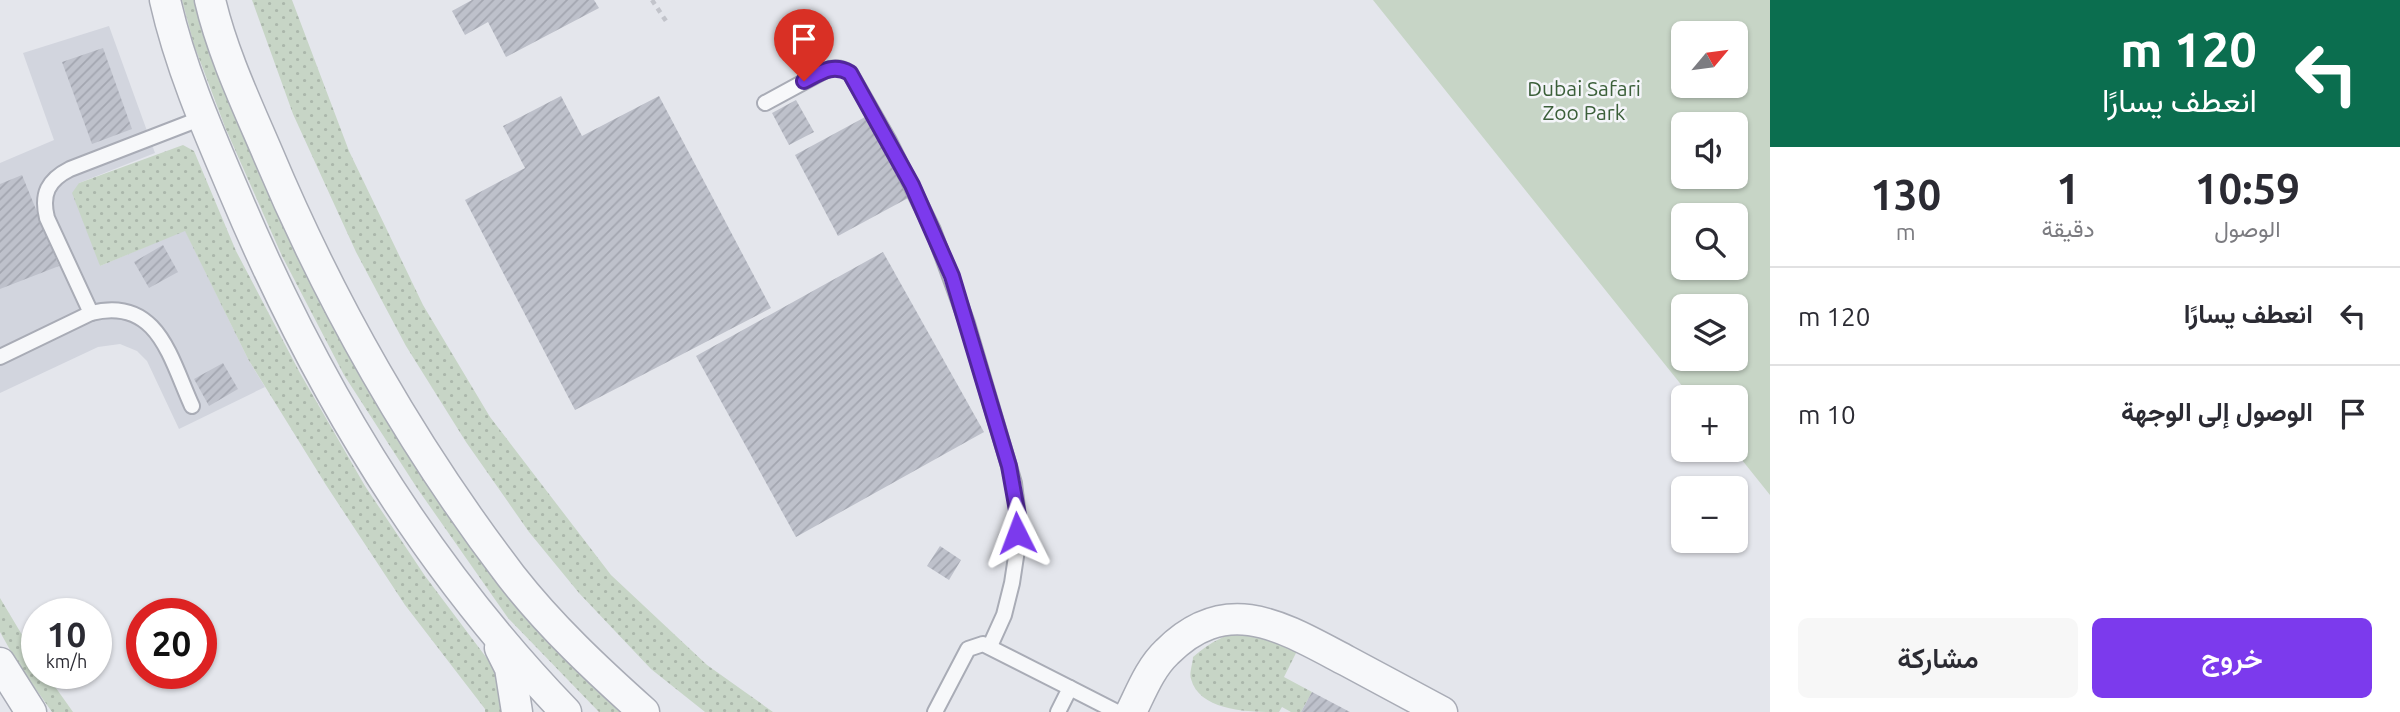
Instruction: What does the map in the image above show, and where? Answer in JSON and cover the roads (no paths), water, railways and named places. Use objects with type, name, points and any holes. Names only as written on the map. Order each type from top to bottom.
[{"type":"street","points":[[164,0],[202,118],[248,226],[299,334],[356,437],[421,537],[492,632],[566,712]]},
{"type":"street","points":[[210,0],[245,100],[288,201],[337,299],[390,395],[448,488],[512,577],[584,658],[644,712]]},
{"type":"street","points":[[1131,711],[1164,654],[1185,635],[1211,623],[1239,618],[1267,622],[1294,633],[1442,712]]},
{"type":"street","points":[[492,632],[510,668],[517,712]]},
{"type":"street","points":[[0,663],[31,712]]},
{"type":"lane","points":[[765,103],[832,68],[841,68],[850,73],[895,152],[933,230],[967,323],[1014,483],[1018,516],[1017,550],[1004,615],[990,646]]},
{"type":"lane","points":[[91,313],[47,218],[44,203],[47,188],[57,176],[71,169],[202,118]]},
{"type":"lane","points":[[0,357],[91,313],[107,309],[124,310],[140,316],[153,327],[192,406]]},
{"type":"lane","points":[[934,712],[968,649],[983,643],[1070,688],[1131,711]]},
{"type":"lane","points":[[1058,712],[1070,688]]},
{"type":"park label","name":"Dubai Safari Zoo Park","points":[[1584,101]]}]
